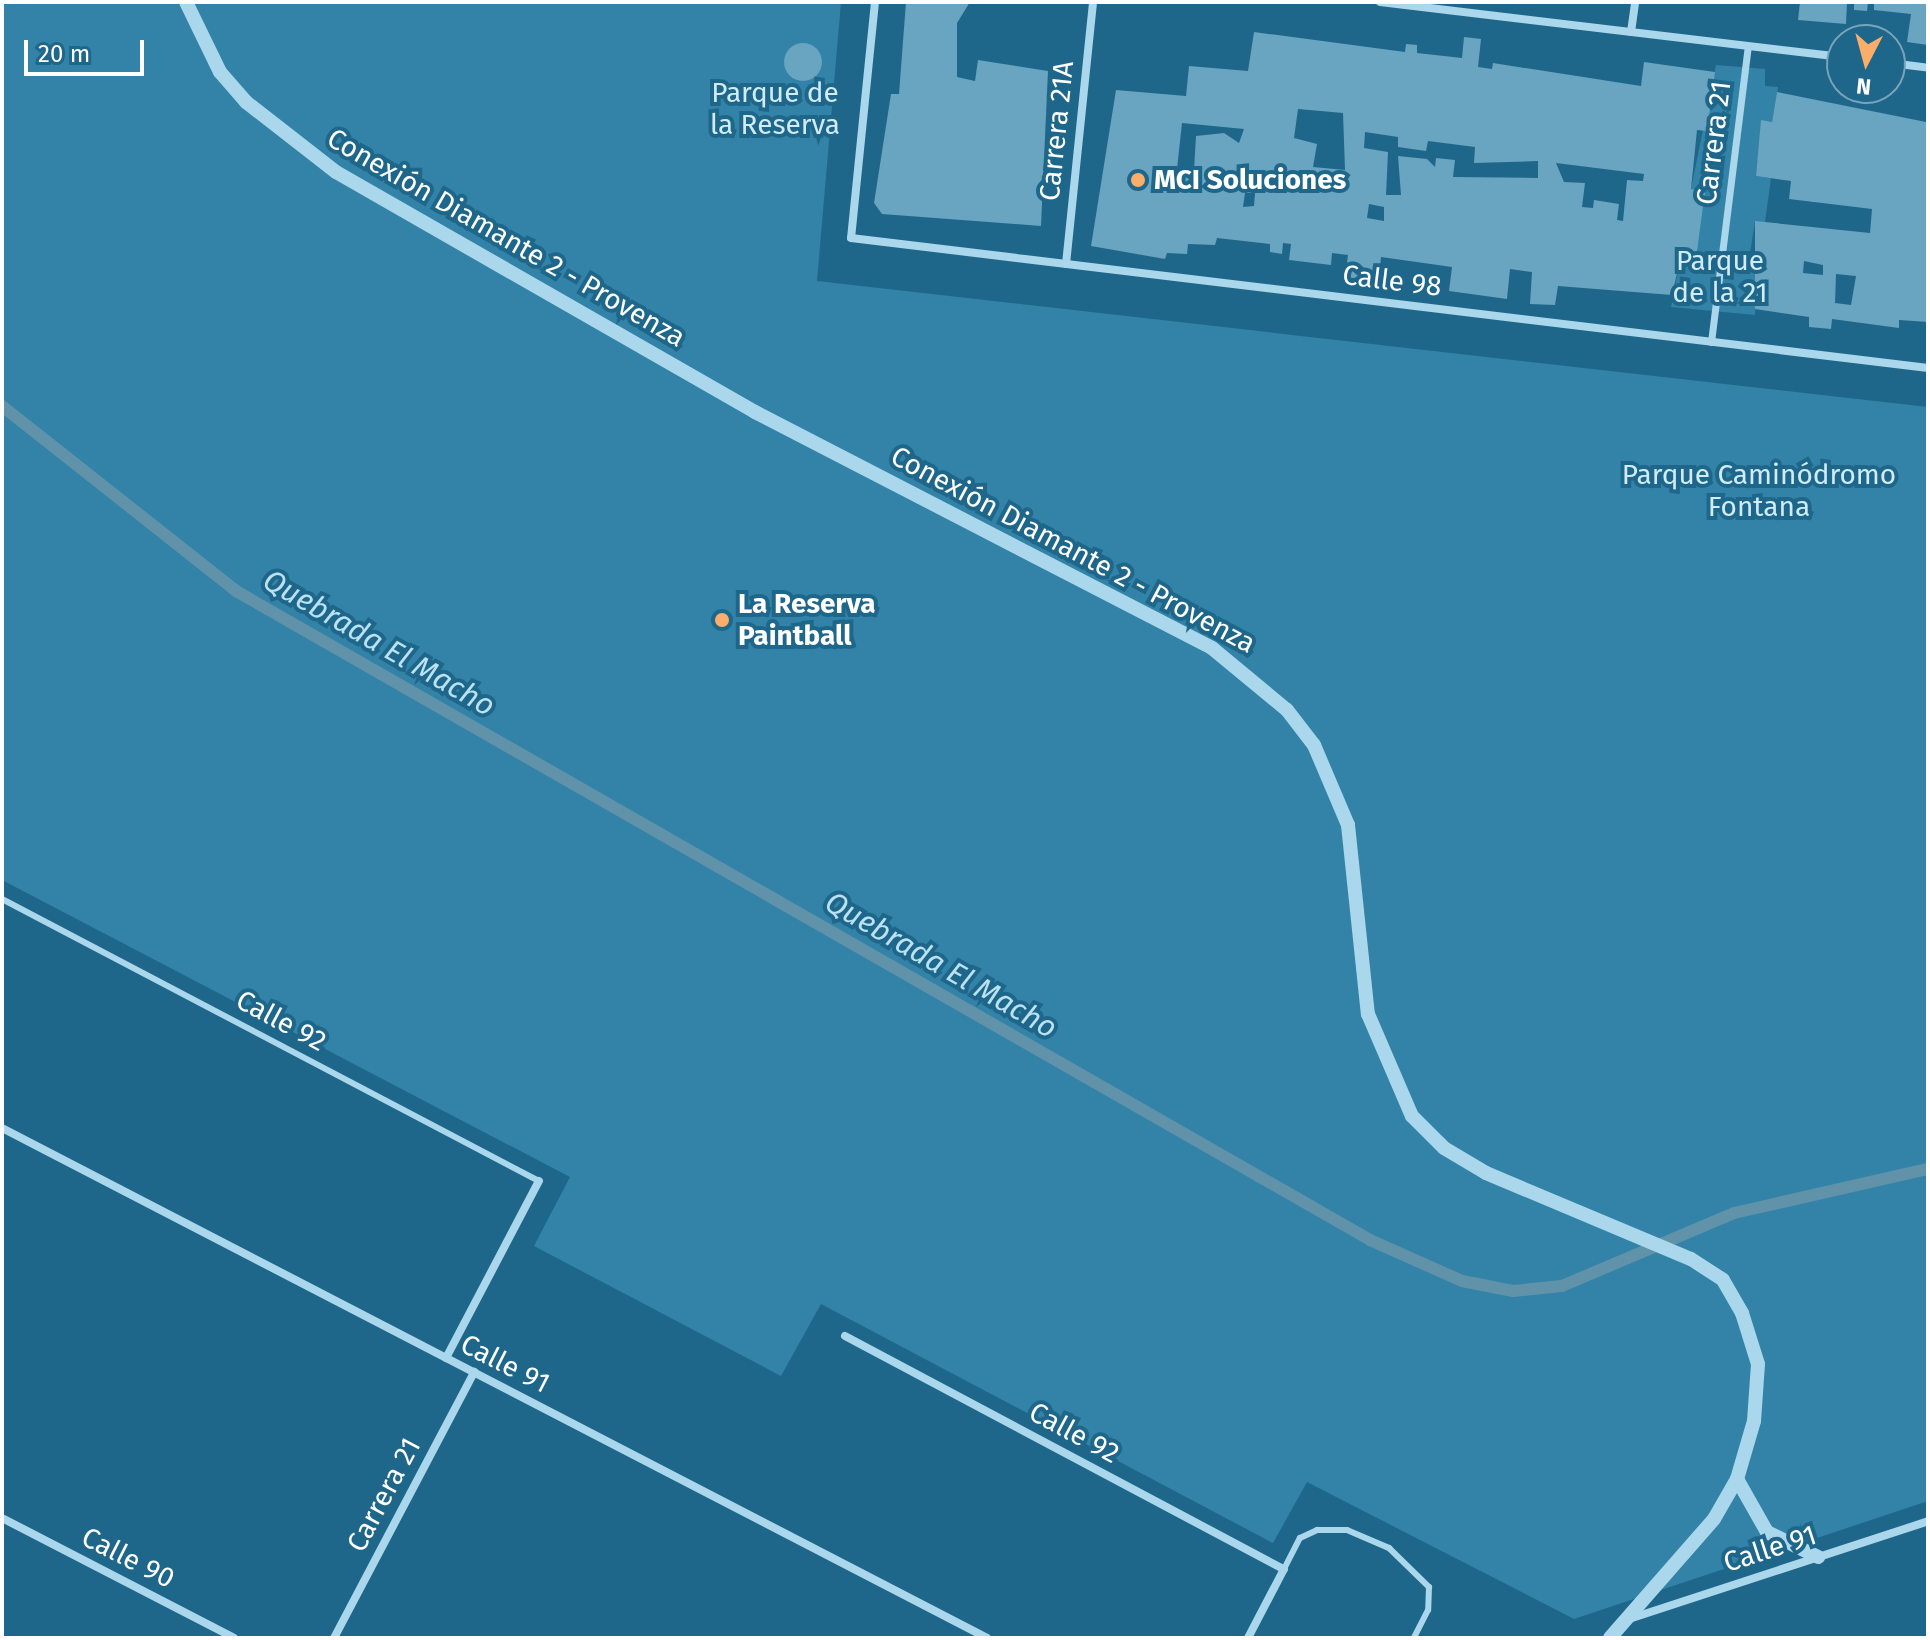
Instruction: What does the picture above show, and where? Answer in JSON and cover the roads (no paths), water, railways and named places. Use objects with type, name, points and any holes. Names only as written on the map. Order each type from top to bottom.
[{"type":"street","name":"Conexión Diamante 2 - Provenza","points":[[186,2],[220,72],[246,102],[336,172],[721,394],[1254,677],[1314,745],[1348,825],[1368,1014],[1412,1116],[1444,1148],[1486,1173],[1635,1232],[1691,1259],[1723,1280],[1758,1364],[1754,1421],[1737,1479],[1714,1519],[1610,1638]]},
{"type":"street","name":"Calle 98","points":[[875,2],[851,238],[1928,368]]},
{"type":"street","name":"Carrera 21A","points":[[1066,264],[1093,2]]},
{"type":"street","points":[[1380,2],[1826,55]]},
{"type":"street","points":[[1631,32],[1635,2]]},
{"type":"street","name":"Carrera 21","points":[[1711,342],[1748,46]]},
{"type":"street","points":[[1906,65],[1928,68]]},
{"type":"street","name":"Calle 91","points":[[2,1128],[987,1638]]},
{"type":"street","points":[[446,1358],[539,1181]]},
{"type":"street","name":"Calle 92","points":[[845,1336],[1284,1569]]},
{"type":"street","name":"Carrera 21","points":[[334,1638],[474,1372]]},
{"type":"street","points":[[1737,1479],[1767,1532],[1818,1557]]},
{"type":"street","name":"Calle 90","points":[[2,1518],[234,1638]]},
{"type":"street","name":"Calle 91","points":[[1625,1620],[1928,1521]]},
{"type":"street","points":[[1248,1638],[1284,1569]]},
{"type":"lane","name":"Calle 92","points":[[2,899],[539,1181]]},
{"type":"lane","points":[[1284,1569],[1300,1538],[1317,1530],[1347,1530],[1389,1548],[1429,1587],[1428,1610],[1414,1638]]},
{"type":"waterway","name":"Quebrada El Macho","points":[[2,406],[236,591],[1370,1240],[1462,1281],[1513,1291],[1562,1286],[1734,1213],[1928,1169]]},
{"type":"place","name":"MCI Soluciones","points":[[1138,180]]},
{"type":"place","name":"La Reserva Paintball","points":[[722,620]]},
{"type":"park label","name":"Parque de la Reserva","points":[[775,109]]},
{"type":"park label","name":"Parque de la 21","points":[[1720,277]]},
{"type":"park label","name":"Parque Caminódromo Fontana","points":[[1759,491]]}]
